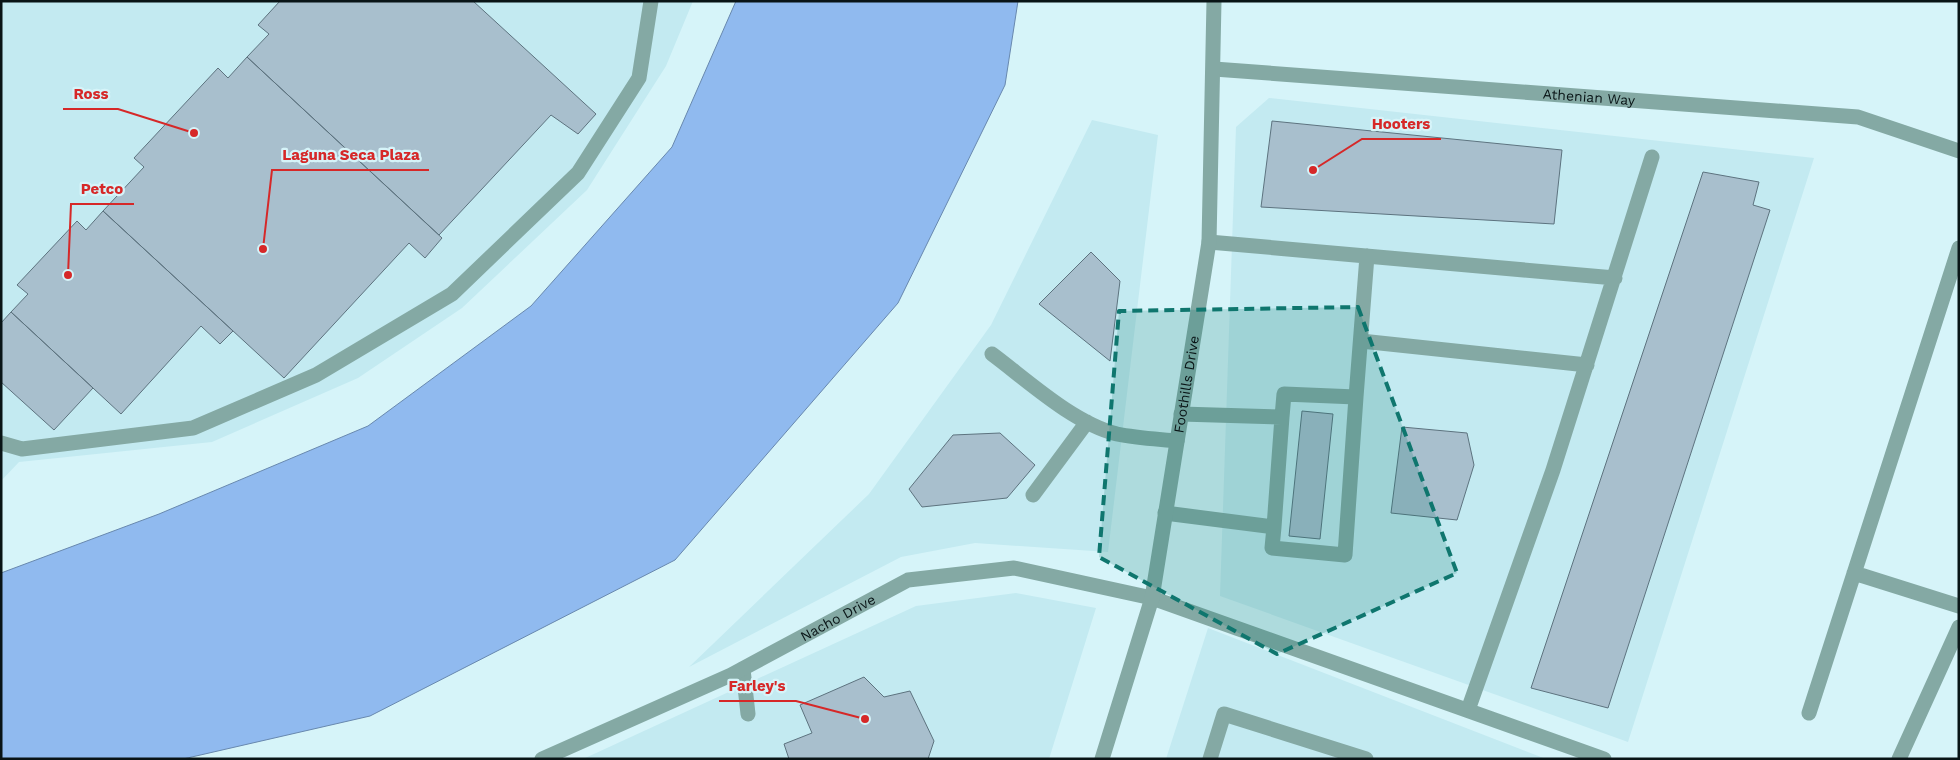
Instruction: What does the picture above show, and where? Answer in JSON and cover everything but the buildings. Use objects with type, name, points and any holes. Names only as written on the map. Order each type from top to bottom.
[{"type":"street","points":[[1,443],[22,449],[193,428],[316,376],[452,294],[578,173],[639,78],[651,1]]},
{"type":"street","name":"Foothills Drive","points":[[1102,759],[1152,598],[1209,242],[1214,1]]},
{"type":"street","name":"Athenian Way","points":[[1214,69],[1858,117],[1959,150]]},
{"type":"street","points":[[1468,710],[1553,470],[1652,157]]},
{"type":"street","points":[[1209,242],[1615,278]]},
{"type":"street","points":[[1809,713],[1959,248]]},
{"type":"street","points":[[1356,398],[1284,394],[1272,548],[1345,556],[1367,256]]},
{"type":"street","points":[[1361,341],[1587,365]]},
{"type":"street","points":[[992,354],[1087,422],[1116,434],[1177,441]]},
{"type":"street","points":[[1181,414],[1282,416]]},
{"type":"street","points":[[1033,494],[1087,422]]},
{"type":"street","points":[[1165,513],[1274,527]]},
{"type":"street","name":"Nacho Drive","points":[[542,759],[744,669],[908,580],[1014,568],[1152,598],[1604,759]]},
{"type":"street","points":[[1854,573],[1959,606]]},
{"type":"street","points":[[1899,759],[1959,627]]},
{"type":"street","points":[[744,669],[748,714]]},
{"type":"street","points":[[1210,759],[1224,714],[1366,759]]},
{"type":"highlighted area","points":[[1358,307],[1457,573],[1277,654],[1099,557],[1119,311]]},
{"type":"shaded area","points":[[1,1],[693,1],[666,66],[587,190],[462,308],[358,378],[212,442],[19,462],[1,481]]},
{"type":"shaded area","points":[[1269,98],[1814,158],[1628,742],[1220,596],[1236,127]]},
{"type":"shaded area","points":[[1092,120],[1158,135],[1108,552],[975,543],[901,557],[689,667],[869,494],[991,325]]},
{"type":"shaded area","points":[[1016,593],[1096,608],[1049,759],[583,759],[916,606]]},
{"type":"shaded area","points":[[1208,628],[1546,759],[1166,759]]},
{"type":"water","points":[[736,1],[1018,1],[1005,85],[898,303],[675,560],[370,716],[183,759],[1,759],[1,573],[159,514],[368,426],[531,306],[672,147]]},
{"type":"place","name":"Ross","points":[[194,133]]},
{"type":"place","name":"Hooters","points":[[1313,170]]},
{"type":"place","name":"Laguna Seca Plaza","points":[[263,249]]},
{"type":"place","name":"Petco","points":[[68,275]]},
{"type":"place","name":"Farley's","points":[[865,719]]}]
